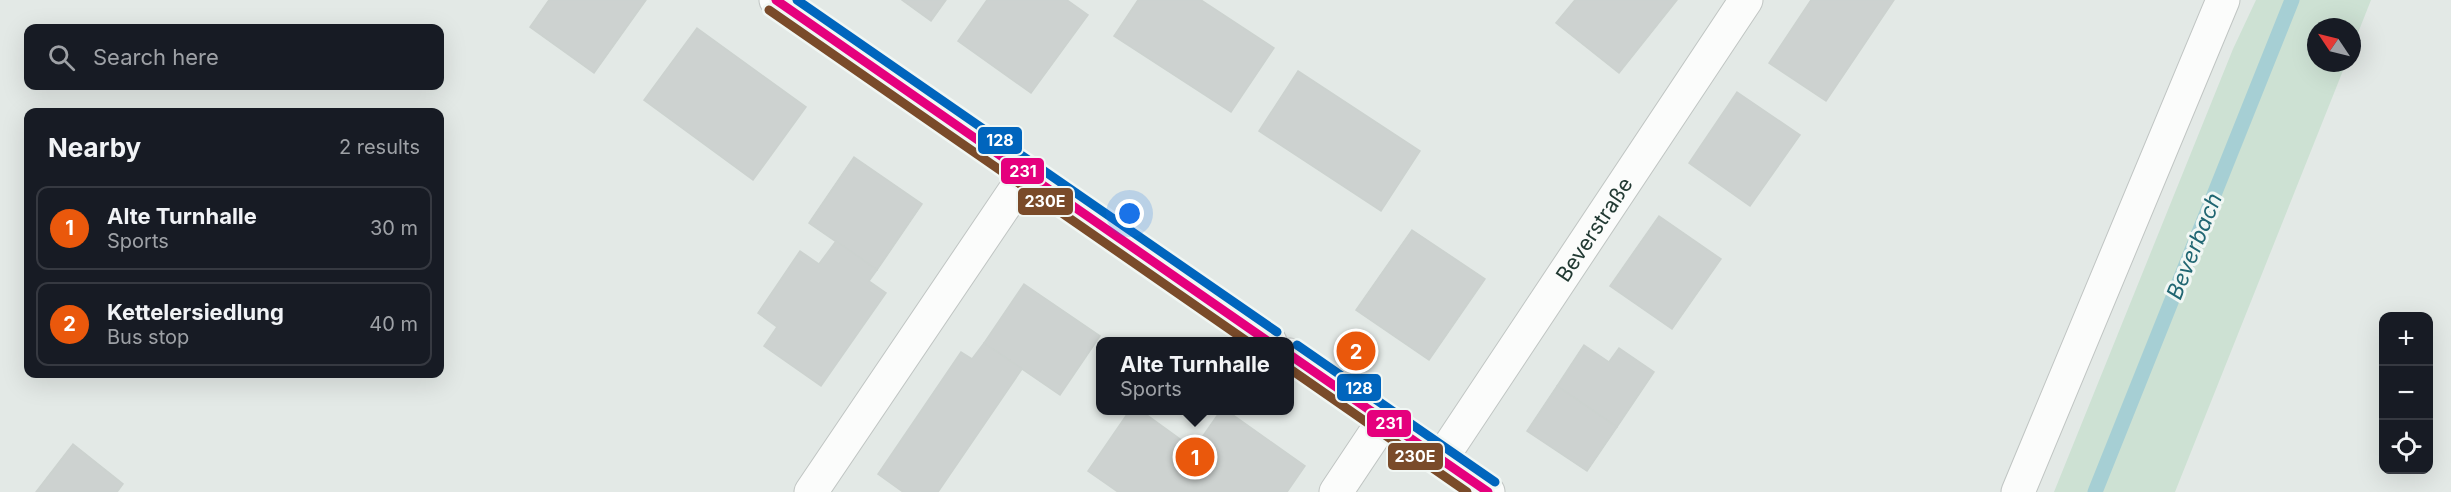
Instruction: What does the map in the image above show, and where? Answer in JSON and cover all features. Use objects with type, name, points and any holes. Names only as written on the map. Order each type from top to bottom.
[{"type":"street","points":[[776,0],[1263,337]]},
{"type":"street","name":"Beverstraße","points":[[1441,459],[1746,0]]},
{"type":"street","points":[[2018,492],[2223,0]]},
{"type":"street","points":[[811,492],[1026,174]]},
{"type":"street","points":[[1294,358],[1488,492]]},
{"type":"street","points":[[1336,492],[1384,420]]},
{"type":"green space","points":[[2256,0],[2371,0],[2361,25],[2361,18],[2307,18],[2307,72],[2342,72],[2175,492],[2054,492],[2233,49]]},
{"type":"building","points":[[549,0],[646,0],[594,73],[530,27]]},
{"type":"building","points":[[902,0],[946,0],[931,21]]},
{"type":"building","points":[[987,0],[1067,0],[1088,15],[1031,93],[958,41]]},
{"type":"building","points":[[1138,0],[1201,0],[1274,48],[1231,112],[1114,36]]},
{"type":"building","points":[[1575,0],[1677,0],[1619,73],[1556,23]]},
{"type":"building","points":[[1811,0],[1894,0],[1826,101],[1769,63]]},
{"type":"building","points":[[697,28],[806,107],[753,180],[644,100]]},
{"type":"building","points":[[1298,71],[1420,151],[1381,211],[1259,131]]},
{"type":"building","points":[[1737,92],[1800,135],[1750,206],[1689,163]]},
{"type":"building","points":[[854,157],[922,204],[877,270],[809,223]]},
{"type":"building","points":[[1659,216],[1721,259],[1672,329],[1610,286]]},
{"type":"building","points":[[1412,230],[1485,279],[1429,360],[1356,310]]},
{"type":"building","points":[[836,241],[877,270],[869,281],[886,293],[821,386],[764,346],[777,327],[758,313],[800,251],[819,264]]},
{"type":"building","points":[[1024,284],[1100,336],[1096,337],[1096,342],[1060,395],[984,343]]},
{"type":"building","points":[[984,343],[1022,369],[938,492],[903,492],[878,474],[961,352],[972,359]]},
{"type":"building","points":[[1584,345],[1609,362],[1619,348],[1654,372],[1617,427],[1557,386]]},
{"type":"building","points":[[1557,386],[1617,427],[1587,471],[1527,431]]},
{"type":"building","points":[[1127,415],[1147,415],[1194,449],[1218,415],[1233,415],[1305,466],[1287,492],[1118,492],[1088,471]]},
{"type":"building","points":[[73,444],[123,484],[117,492],[36,492]]},
{"type":"waterway","name":"Beverbach","points":[[2095,492],[2292,0]]},
{"type":"transit line","name":"231","points":[[776,0],[1262,337]]},
{"type":"transit line","name":"128","points":[[797,0],[1277,332]]},
{"type":"transit line","name":"230E","points":[[769,10],[1241,337]]},
{"type":"transit line","name":"128","points":[[1297,345],[1495,482]]},
{"type":"transit line","name":"231","points":[[1294,358],[1488,492]]},
{"type":"transit line","name":"230E","points":[[1294,372],[1467,492]]},
{"type":"place","name":"Kettelersiedlung","points":[[1356,351]]},
{"type":"place","name":"Alte Turnhalle","points":[[1195,457]]}]
